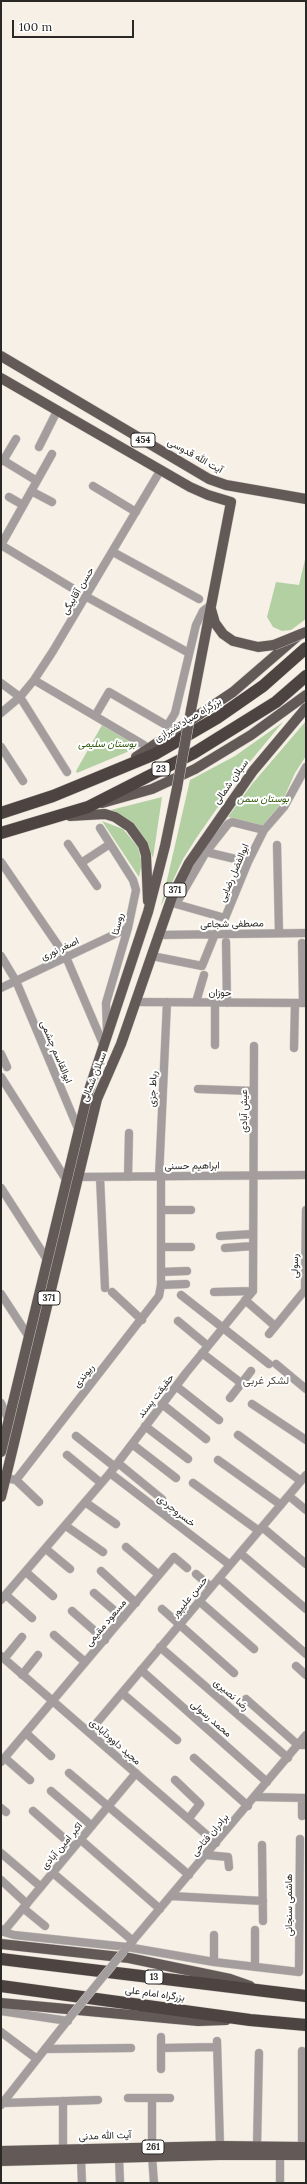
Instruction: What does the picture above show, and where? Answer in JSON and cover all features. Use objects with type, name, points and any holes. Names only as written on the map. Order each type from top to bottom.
[{"type":"highway","name":"بزرگراه صیاد شیرازی","points":[[1,813],[53,796],[155,754],[217,718],[263,686],[306,648]]},
{"type":"highway","name":"23","points":[[1,833],[58,817],[88,806],[215,741],[276,702],[306,676]]},
{"type":"highway","name":"بزرگراه امام علی","points":[[1,1959],[306,1996]]},
{"type":"highway","name":"بزرگراه امام علی","points":[[1,1986],[250,2020],[306,2025]]},
{"type":"main road","name":"آیت الله قدوسی","points":[[1,356],[209,479],[226,485],[306,499]]},
{"type":"main road","name":"454","points":[[1,378],[160,471],[202,493],[231,502]]},
{"type":"main road","name":"371","points":[[104,1046],[148,912],[162,859],[177,788],[231,502]]},
{"type":"main road","points":[[211,605],[215,623],[223,634],[233,641],[258,647],[274,645],[306,632]]},
{"type":"main road","points":[[109,774],[151,748],[233,692],[306,628]]},
{"type":"main road","points":[[88,806],[152,789],[195,769],[251,735],[306,695]]},
{"type":"main road","name":"سبلان شمالی","points":[[1,1452],[48,1261],[71,1177],[97,1099],[121,1044],[172,896],[190,863],[253,771],[306,708]]},
{"type":"main road","points":[[58,817],[105,814],[115,817],[130,828],[143,846],[146,855],[148,912]]},
{"type":"main road","name":"سبلان شمالی","points":[[1,1497],[71,1177],[79,1131],[87,1096],[104,1046]]},
{"type":"main road","points":[[1,1944],[129,1958],[230,1979],[265,1991]]},
{"type":"main road","points":[[1,2003],[198,2022],[250,2020]]},
{"type":"main road","name":"آیت الله مدنی","points":[[1,2160],[119,2157],[152,2152],[220,2146],[257,2146],[305,2149]]},
{"type":"main road","name":"آیت الله مدنی","points":[[1,2151],[63,2149],[280,2155],[305,2149]]},
{"type":"street","points":[[39,447],[57,411]]},
{"type":"street","points":[[16,438],[2,460],[37,481]]},
{"type":"street","points":[[52,454],[1,545],[72,588]]},
{"type":"street","name":"حسن آقابیگی","points":[[1,713],[20,697],[34,680],[87,597],[160,471]]},
{"type":"street","points":[[93,486],[136,512]]},
{"type":"street","points":[[31,491],[52,502]]},
{"type":"street","points":[[10,497],[23,505]]},
{"type":"street","points":[[113,552],[199,598]]},
{"type":"street","points":[[87,597],[190,653]]},
{"type":"street","points":[[95,716],[110,692],[166,725],[174,717],[199,617],[211,605]]},
{"type":"street","points":[[34,680],[144,745]]},
{"type":"street","points":[[1,683],[20,697],[67,772]]},
{"type":"street","points":[[1,747],[23,781]]},
{"type":"street","name":"ابوالفضل رضایی","points":[[264,830],[232,822],[228,824],[206,852],[176,904],[226,918],[248,862],[264,830],[286,803],[306,767]]},
{"type":"street","name":"روستا","points":[[100,828],[135,885],[128,928],[106,1003],[108,1033]]},
{"type":"street","points":[[68,844],[97,886]]},
{"type":"street","points":[[81,863],[110,844]]},
{"type":"street","points":[[277,845],[279,933]]},
{"type":"street","points":[[206,852],[248,862]]},
{"type":"street","points":[[1,862],[66,957],[104,1046]]},
{"type":"street","name":"اصغر نوری","points":[[1,988],[128,928]]},
{"type":"street","name":"مصطفی شجاعی","points":[[158,935],[306,933]]},
{"type":"street","points":[[157,957],[201,966],[204,964],[215,934]]},
{"type":"street","points":[[226,942],[227,1003]]},
{"type":"street","points":[[294,1048],[301,1003],[302,943]]},
{"type":"street","name":"ابوالقاسم چشمی","points":[[1,956],[16,981],[79,1131]]},
{"type":"street","points":[[196,1002],[204,975]]},
{"type":"street","name":"حوزان","points":[[135,1002],[301,1003]]},
{"type":"street","name":"رباط جزی","points":[[160,1177],[167,1002]]},
{"type":"street","points":[[215,1002],[215,1045]]},
{"type":"street","name":"عیش آبادی","points":[[254,1046],[254,1176]]},
{"type":"street","points":[[1,1054],[7,1067]]},
{"type":"street","points":[[1,1077],[71,1177]]},
{"type":"street","points":[[198,1089],[254,1091]]},
{"type":"street","points":[[128,1177],[129,1133]]},
{"type":"street","name":"ابراهیم حسنی","points":[[71,1177],[306,1175]]},
{"type":"street","points":[[214,1292],[253,1291],[254,1176]]},
{"type":"street","points":[[100,1177],[108,1290],[142,1320]]},
{"type":"street","name":"ریوندی","points":[[16,1480],[142,1320],[159,1296],[161,1286],[162,1210],[160,1177]]},
{"type":"street","points":[[1,1188],[48,1261]]},
{"type":"street","points":[[162,1210],[191,1210]]},
{"type":"street","name":"رسولی","points":[[269,1334],[305,1290],[306,1210]]},
{"type":"street","points":[[220,1236],[253,1234]]},
{"type":"street","points":[[225,1248],[253,1246]]},
{"type":"street","points":[[161,1247],[191,1247]]},
{"type":"street","points":[[161,1272],[187,1271]]},
{"type":"street","points":[[161,1286],[186,1284]]},
{"type":"street","name":"حقیقت پسند","points":[[3,1598],[86,1502],[202,1353],[253,1291]]},
{"type":"street","points":[[1,1294],[29,1337]]},
{"type":"street","points":[[181,1295],[222,1329],[306,1389]]},
{"type":"street","points":[[245,1300],[275,1326]]},
{"type":"street","points":[[178,1321],[208,1346]]},
{"type":"street","points":[[202,1353],[241,1383]]},
{"type":"street","points":[[230,1398],[251,1371]]},
{"type":"street","points":[[176,1386],[219,1420]]},
{"type":"street","points":[[162,1404],[206,1439]]},
{"type":"street","points":[[252,1404],[306,1440]]},
{"type":"street","points":[[2,1407],[9,1421]]},
{"type":"street","points":[[145,1426],[188,1459]]},
{"type":"street","points":[[238,1435],[304,1478]]},
{"type":"street","points":[[76,1436],[114,1467],[162,1499]]},
{"type":"street","points":[[132,1444],[176,1478]]},
{"type":"street","points":[[67,1455],[101,1483]]},
{"type":"street","points":[[218,1460],[281,1505]]},
{"type":"street","name":"خسروجردی","points":[[114,1467],[230,1565]]},
{"type":"street","points":[[5,1478],[16,1480],[39,1502]]},
{"type":"street","name":"حسن علیپور","points":[[88,1732],[304,1478]]},
{"type":"street","points":[[193,1482],[260,1529],[306,1564]]},
{"type":"street","points":[[288,1496],[306,1510]]},
{"type":"street","points":[[86,1502],[116,1524]]},
{"type":"street","points":[[66,1526],[103,1552]]},
{"type":"street","points":[[126,1547],[159,1575]]},
{"type":"street","points":[[46,1549],[70,1569]]},
{"type":"street","points":[[240,1553],[306,1609]]},
{"type":"street","name":"مسعود مقیمی","points":[[3,1760],[174,1557],[187,1568]]},
{"type":"street","points":[[100,1571],[136,1603]]},
{"type":"street","points":[[26,1572],[53,1596]]},
{"type":"street","points":[[196,1574],[211,1587]]},
{"type":"street","points":[[219,1578],[306,1654]]},
{"type":"street","points":[[94,1592],[123,1618]]},
{"type":"street","points":[[3,1598],[32,1618]]},
{"type":"street","points":[[199,1601],[254,1649]]},
{"type":"street","points":[[162,1609],[234,1673]]},
{"type":"street","points":[[72,1611],[105,1640]]},
{"type":"street","points":[[54,1635],[85,1662]]},
{"type":"street","points":[[3,1657],[22,1637]]},
{"type":"street","name":"رضا نصیری","points":[[160,1647],[288,1758]]},
{"type":"street","points":[[22,1675],[38,1655]]},
{"type":"street","name":"مجید داوودآبادی","points":[[3,1657],[216,1842]]},
{"type":"street","points":[[296,1666],[306,1675]]},
{"type":"street","name":"محمد رسولی","points":[[140,1670],[267,1782]]},
{"type":"street","points":[[122,1693],[178,1740]]},
{"type":"street","points":[[246,1699],[302,1745]]},
{"type":"street","points":[[26,1733],[52,1756]]},
{"type":"street","name":"برادران فتاحی","points":[[67,2021],[128,1946],[172,1896],[267,1782],[288,1758],[302,1745],[306,1735]]},
{"type":"street","points":[[194,1758],[248,1806]]},
{"type":"street","points":[[3,1760],[30,1780]]},
{"type":"street","points":[[69,1773],[189,1875]]},
{"type":"street","name":"اکبر امین آبادی","points":[[2,1930],[25,1906],[136,1773]]},
{"type":"street","points":[[175,1780],[200,1804],[188,1818]]},
{"type":"street","points":[[51,1791],[92,1826]]},
{"type":"street","points":[[256,1796],[304,1798],[302,1816]]},
{"type":"street","points":[[33,1811],[74,1847]]},
{"type":"street","name":"هاشمی سنجانی","points":[[255,1967],[299,1972],[302,1956],[303,1898],[300,1839]]},
{"type":"street","points":[[81,1840],[160,1909]]},
{"type":"street","points":[[262,1844],[263,1921]]},
{"type":"street","points":[[1,1853],[41,1887]]},
{"type":"street","points":[[206,1855],[228,1857],[229,1867]]},
{"type":"street","points":[[53,1873],[128,1946]]},
{"type":"street","points":[[1,1880],[45,1926]]},
{"type":"street","points":[[172,1896],[263,1901]]},
{"type":"street","points":[[2,1930],[14,1935],[128,1946],[214,1962],[255,1967],[255,1930]]},
{"type":"street","points":[[214,1935],[214,1962]]},
{"type":"street","points":[[1,2011],[67,2021],[2,2104]]},
{"type":"street","points":[[1,2032],[37,2060]]},
{"type":"street","points":[[161,2038],[161,2069]]},
{"type":"street","points":[[161,2048],[217,2044],[220,2146]]},
{"type":"street","points":[[45,2049],[131,2048]]},
{"type":"street","points":[[302,2051],[305,2149]]},
{"type":"street","points":[[257,2146],[259,2053]]},
{"type":"street","points":[[128,2098],[170,2098]]},
{"type":"street","points":[[152,2099],[152,2152],[154,2183]]},
{"type":"street","points":[[2,2104],[98,2100]]},
{"type":"street","points":[[63,2101],[63,2149]]},
{"type":"street","points":[[280,2155],[280,2183]]},
{"type":"street","points":[[119,2157],[120,2183]]},
{"type":"street","points":[[81,2159],[82,2183]]},
{"type":"green space","points":[[306,555],[306,619],[291,630],[282,631],[273,627],[267,617],[276,582],[299,585]]},
{"type":"green space","name":"بوستان سمن","points":[[306,721],[306,756],[295,773],[282,802],[264,826],[228,817],[252,784]]},
{"type":"green space","points":[[283,722],[248,764],[197,837],[183,859],[161,906],[190,780],[235,756]]},
{"type":"green space","name":"بوستان سلیمی","points":[[102,725],[139,747],[77,773],[76,771]]},
{"type":"green space","points":[[162,797],[153,858],[149,848],[128,821],[118,813],[107,811]]},
{"type":"green space","points":[[102,821],[123,829],[138,847],[142,863],[139,877]]},
{"type":"district","name":"لشکر غربی","points":[[266,1381]]}]
